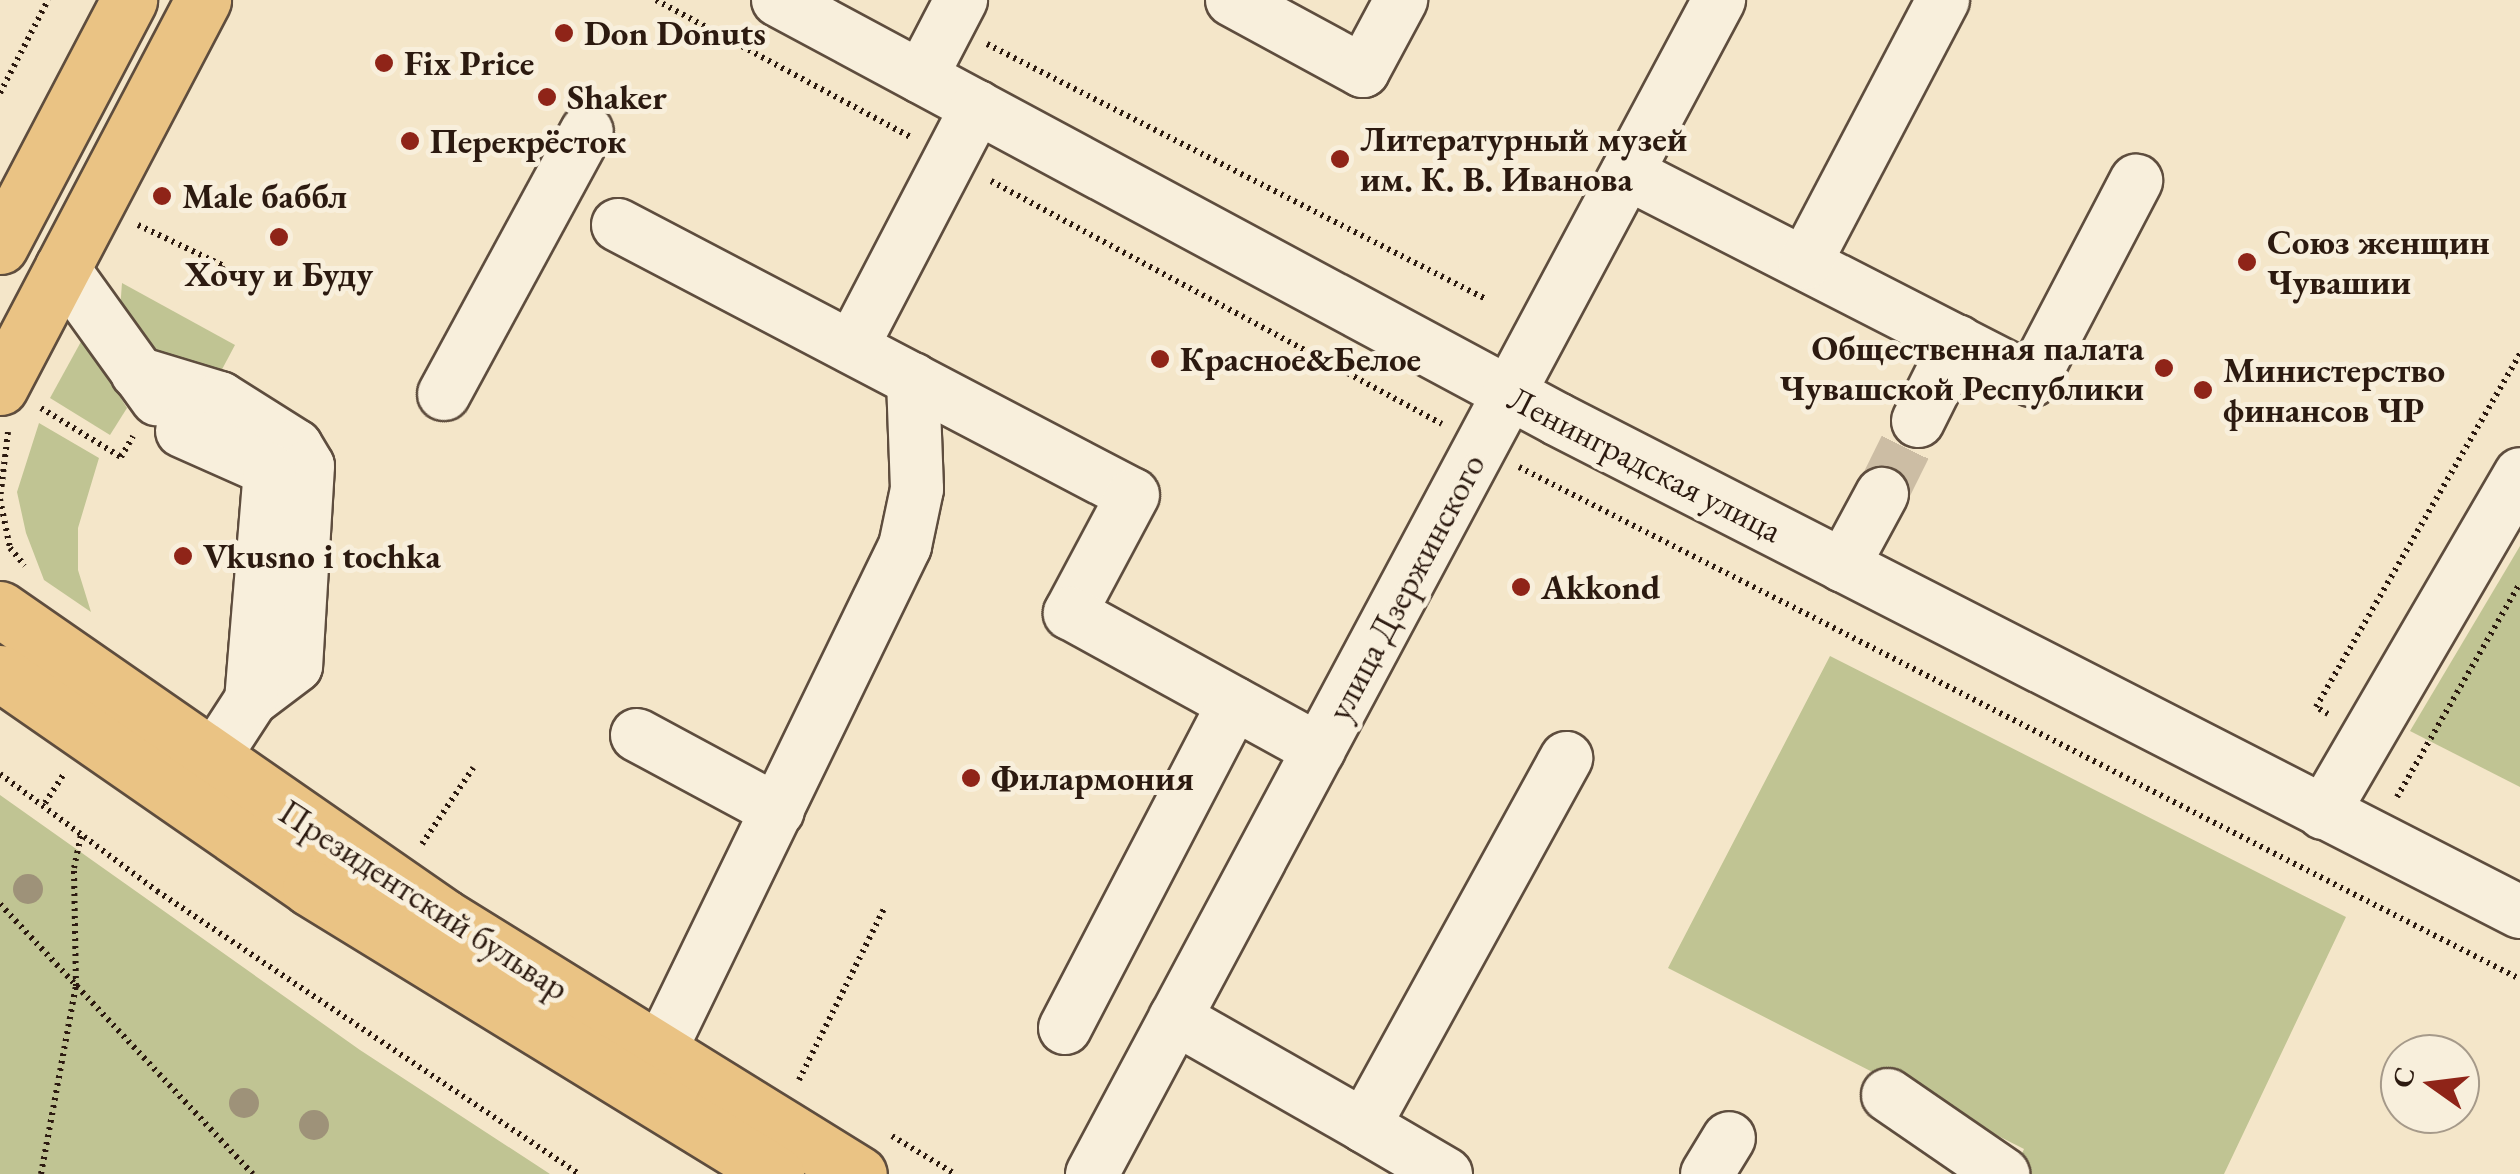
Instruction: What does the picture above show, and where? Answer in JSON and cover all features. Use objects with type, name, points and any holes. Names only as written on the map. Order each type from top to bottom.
[{"type":"main road","points":[[0,246],[129,0]]},
{"type":"main road","points":[[12,404],[62,268],[203,0]]},
{"type":"main road","name":"Президентский бульвар","points":[[16,592],[232,728],[659,1054],[859,1174]]},
{"type":"main road","name":"Президентский бульвар","points":[[0,673],[310,888],[776,1174]]},
{"type":"street","name":"Ленинградская улица","points":[[778,0],[1510,394],[2520,912]]},
{"type":"street","points":[[1232,0],[1363,70],[1401,0]]},
{"type":"street","name":"улица Дзержинского","points":[[1092,1174],[1719,0]]},
{"type":"street","points":[[1805,263],[1943,0]]},
{"type":"street","points":[[921,77],[971,20]]},
{"type":"street","points":[[852,347],[978,108]]},
{"type":"street","points":[[444,394],[587,132]]},
{"type":"street","points":[[1627,173],[2032,380],[2136,181]]},
{"type":"street","points":[[618,226],[1133,494],[1070,612],[1319,750]]},
{"type":"street","points":[[62,268],[176,424],[270,470],[232,728]]},
{"type":"street","points":[[1918,421],[1958,342]]},
{"type":"street","points":[[137,373],[220,398],[296,446],[308,466],[296,666],[232,728]]},
{"type":"street","points":[[659,1054],[905,546],[917,489],[913,379]]},
{"type":"street","points":[[2323,814],[2520,474]]},
{"type":"street","points":[[1843,566],[1882,494]]},
{"type":"street","points":[[1065,1028],[1234,703]]},
{"type":"street","points":[[637,734],[778,810]]},
{"type":"street","points":[[1364,1126],[1566,758]]},
{"type":"street","points":[[1175,1018],[1446,1174]]},
{"type":"street","points":[[1888,1095],[2002,1174]]},
{"type":"path","points":[[0,93],[48,0]]},
{"type":"path","points":[[656,0],[918,142]]},
{"type":"path","points":[[971,20],[1486,299]]},
{"type":"path","points":[[988,180],[1453,431]]},
{"type":"path","points":[[123,218],[224,266],[219,277]]},
{"type":"path","points":[[16,592],[0,498],[3,440],[12,404],[121,457]]},
{"type":"path","points":[[1528,472],[2520,979]]},
{"type":"path","points":[[2347,891],[2373,838],[2520,584]]},
{"type":"path","points":[[422,844],[473,768]]},
{"type":"path","points":[[0,774],[81,835],[579,1174]]},
{"type":"path","points":[[42,1174],[76,986],[74,868],[81,835]]},
{"type":"path","points":[[0,904],[252,1174]]},
{"type":"path","points":[[799,1080],[884,909]]},
{"type":"green space","points":[[122,283],[235,345],[219,375],[178,378],[119,323]]},
{"type":"green space","points":[[83,338],[127,408],[110,435],[50,398]]},
{"type":"green space","points":[[39,423],[99,458],[78,528],[78,570],[91,612],[44,580],[26,533],[17,492]]},
{"type":"green space","points":[[2520,546],[2520,787],[2410,731]]},
{"type":"green space","points":[[1830,656],[2346,917],[2224,1174],[2013,1174],[2024,1149],[1668,968]]},
{"type":"green space","points":[[0,795],[360,1050],[550,1174],[0,1174]]},
{"type":"tunnel","points":[[1882,494],[1918,421]]},
{"type":"place","name":"Don Donuts","points":[[564,33]]},
{"type":"place","name":"Fix Price","points":[[384,63]]},
{"type":"place","name":"Shaker","points":[[547,97]]},
{"type":"place","name":"Перекрёсток","points":[[410,141]]},
{"type":"place","name":"Литературный музей им. К. В. Иванова","points":[[1340,159]]},
{"type":"place","name":"Male баббл","points":[[162,196]]},
{"type":"place","name":"Хочу и Буду","points":[[279,237]]},
{"type":"place","name":"Союз женщин Чувашии","points":[[2247,262]]},
{"type":"place","name":"Красное&Белое","points":[[1160,359]]},
{"type":"place","name":"Общественная палата Чувашской Республики","points":[[2164,368]]},
{"type":"place","name":"Министерство финансов ЧР","points":[[2203,390]]},
{"type":"place","name":"Vkusno i tochka","points":[[183,556]]},
{"type":"place","name":"Akkond","points":[[1521,587]]},
{"type":"place","name":"Филармония","points":[[971,778]]}]
